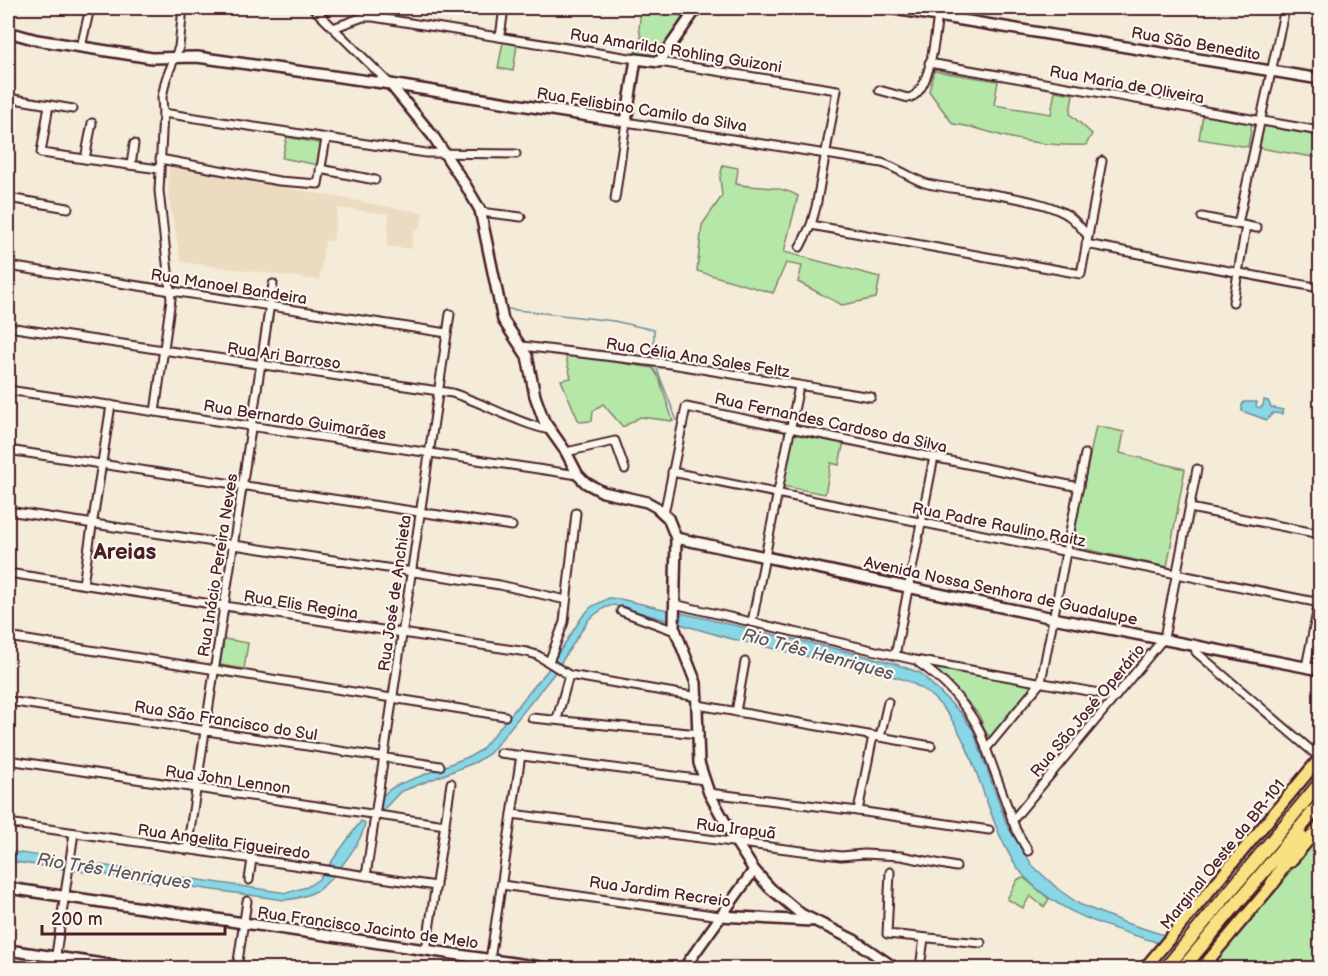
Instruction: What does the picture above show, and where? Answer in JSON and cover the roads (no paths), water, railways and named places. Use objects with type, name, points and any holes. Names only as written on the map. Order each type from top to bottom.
[{"type":"highway","points":[[1166,969],[1320,783]]},
{"type":"highway","points":[[1272,884],[1320,804]]},
{"type":"highway","points":[[1185,966],[1320,804]]},
{"type":"main road","name":"Marginal Oeste da BR-101","points":[[1145,969],[1320,758]]},
{"type":"main road","points":[[1202,969],[1320,826]]},
{"type":"street","points":[[81,46],[90,8]]},
{"type":"street","points":[[155,412],[171,291],[160,199],[159,169],[164,88],[178,47],[183,8]]},
{"type":"street","points":[[313,8],[390,84],[418,116],[471,194],[480,212],[503,320],[522,346],[529,362],[542,417],[566,452],[578,475],[595,489],[652,504],[664,514],[673,528],[676,538],[674,627],[695,679],[698,701],[699,763],[710,793],[736,842],[754,870],[790,906],[816,922],[854,940],[895,969]]},
{"type":"street","points":[[500,37],[504,8]]},
{"type":"street","points":[[664,8],[695,10]]},
{"type":"street","name":"Rua São Benedito","points":[[889,8],[1320,79]]},
{"type":"street","points":[[1233,302],[1242,225],[1260,121],[1285,8]]},
{"type":"street","points":[[659,62],[695,10]]},
{"type":"street","points":[[879,90],[912,98],[926,80],[938,15]]},
{"type":"street","name":"Rua Amarildo Rohling Guizoni","points":[[333,28],[367,17],[837,90],[826,154]]},
{"type":"street","name":"Rua Felisbino Camilo da Silva","points":[[8,32],[152,58],[198,57],[390,84],[882,163],[927,184],[1017,199],[1056,209],[1069,216],[1088,236]]},
{"type":"street","points":[[615,199],[636,58]]},
{"type":"street","name":"Rua Maria de Oliveira","points":[[929,63],[1320,131]]},
{"type":"street","points":[[8,98],[74,109]]},
{"type":"street","points":[[49,105],[41,153],[159,169]]},
{"type":"street","points":[[163,113],[326,139],[445,154],[516,154]]},
{"type":"street","points":[[85,159],[92,123]]},
{"type":"street","points":[[160,159],[279,181],[318,184],[326,139]]},
{"type":"street","points":[[131,165],[134,144]]},
{"type":"street","points":[[800,247],[811,225],[826,154]]},
{"type":"street","points":[[811,225],[1080,274],[1102,161]]},
{"type":"street","points":[[320,169],[375,180]]},
{"type":"street","points":[[8,198],[68,208]]},
{"type":"street","points":[[480,212],[521,217]]},
{"type":"street","points":[[1202,217],[1257,228]]},
{"type":"street","points":[[1086,244],[1320,288]]},
{"type":"street","name":"Rua Manoel Bandeira","points":[[8,266],[447,333]]},
{"type":"street","name":"Rua Inácio Pereira Neves","points":[[187,849],[273,284]]},
{"type":"street","name":"Rua José de Anchieta","points":[[366,876],[450,314]]},
{"type":"street","name":"Rua Ari Barroso","points":[[8,327],[438,391],[468,398],[550,430]]},
{"type":"street","name":"Rua Célia Ana Sales Feltz","points":[[522,346],[671,364],[871,397]]},
{"type":"street","points":[[752,622],[799,386]]},
{"type":"street","name":"Rua Bernardo Guimarães","points":[[8,390],[578,475]]},
{"type":"street","points":[[83,584],[111,405]]},
{"type":"street","name":"Rua Fernandes Cardoso da Silva","points":[[664,514],[686,407],[1079,487]]},
{"type":"street","points":[[566,452],[615,441],[625,469]]},
{"type":"street","points":[[8,450],[512,526]]},
{"type":"street","points":[[986,749],[1041,682],[1085,454]]},
{"type":"street","points":[[895,656],[934,457]]},
{"type":"street","name":"Rua São José Operário","points":[[1012,821],[1164,638],[1197,469]]},
{"type":"street","name":"Rua Padre Raulino Raitz","points":[[672,472],[1320,601]]},
{"type":"street","points":[[1190,508],[1320,534]]},
{"type":"street","points":[[8,511],[509,586],[567,600]]},
{"type":"street","points":[[550,663],[562,631],[576,513]]},
{"type":"street","name":"Avenida Nossa Senhora de Guadalupe","points":[[676,538],[1053,618],[1320,670]]},
{"type":"street","name":"Rua Elis Regina","points":[[8,573],[527,652],[537,655],[566,673]]},
{"type":"street","points":[[1306,667],[1320,601]]},
{"type":"street","points":[[674,606],[895,656],[1116,696]]},
{"type":"street","points":[[621,612],[674,627]]},
{"type":"street","points":[[8,637],[505,716]]},
{"type":"street","points":[[1194,644],[1196,652],[1320,758]]},
{"type":"street","points":[[915,660],[944,682],[964,704],[979,729],[1018,837],[1028,851]]},
{"type":"street","points":[[736,712],[745,663]]},
{"type":"street","points":[[557,719],[566,673],[698,701],[736,712],[932,746]]},
{"type":"street","name":"Rua São Francisco do Sul","points":[[8,701],[440,766]]},
{"type":"street","points":[[858,811],[888,702]]},
{"type":"street","points":[[532,718],[699,734]]},
{"type":"street","points":[[500,753],[704,780]]},
{"type":"street","points":[[495,963],[502,885],[522,756]]},
{"type":"street","name":"Rua John Lennon","points":[[8,760],[445,825]]},
{"type":"street","points":[[426,950],[451,783]]},
{"type":"street","points":[[710,793],[989,830]]},
{"type":"street","name":"Rua Irapuã","points":[[512,814],[841,856],[864,854],[901,856],[956,867]]},
{"type":"street","name":"Rua Angelita Figueiredo","points":[[8,823],[436,886]]},
{"type":"street","points":[[54,969],[74,833]]},
{"type":"street","points":[[249,880],[252,859]]},
{"type":"street","points":[[684,969],[754,870]]},
{"type":"street","points":[[890,872],[887,934],[981,943]]},
{"type":"street","name":"Rua Jardim Recreio","points":[[502,885],[720,916],[816,922]]},
{"type":"street","name":"Rua Francisco Jacinto de Melo","points":[[8,888],[547,969]]},
{"type":"street","points":[[237,969],[247,901]]},
{"type":"street","points":[[920,969],[924,938]]},
{"type":"street","points":[[8,950],[130,969]]},
{"type":"water","points":[[1264,400],[1268,401],[1271,407],[1283,410],[1282,414],[1273,413],[1267,420],[1242,411],[1244,402],[1257,402],[1256,406],[1259,408],[1263,406]]},
{"type":"water","name":"Rio Três Henriques","points":[[609,598],[854,653],[920,673],[961,713],[973,730],[1007,825],[1032,865],[1058,889],[1079,904],[1123,922],[1167,936],[1213,968],[1197,968],[1159,943],[1084,917],[1051,900],[1037,889],[1024,876],[1008,852],[961,736],[946,711],[926,691],[899,678],[728,638],[613,605],[604,608],[589,619],[553,675],[490,753],[476,762],[400,792],[382,811],[378,808],[384,794],[397,785],[481,750],[547,671],[582,617],[591,607]]},
{"type":"water","name":"Rio Três Henriques","points":[[361,821],[365,823],[359,840],[330,879],[312,893],[288,900],[8,861],[8,851],[286,893],[307,887],[319,879]]},
{"type":"waterway","points":[[508,309],[614,321],[654,330],[653,359]]},
{"type":"waterway","points":[[657,369],[677,421]]},
{"type":"district","name":"Areias","points":[[125,551]]}]
